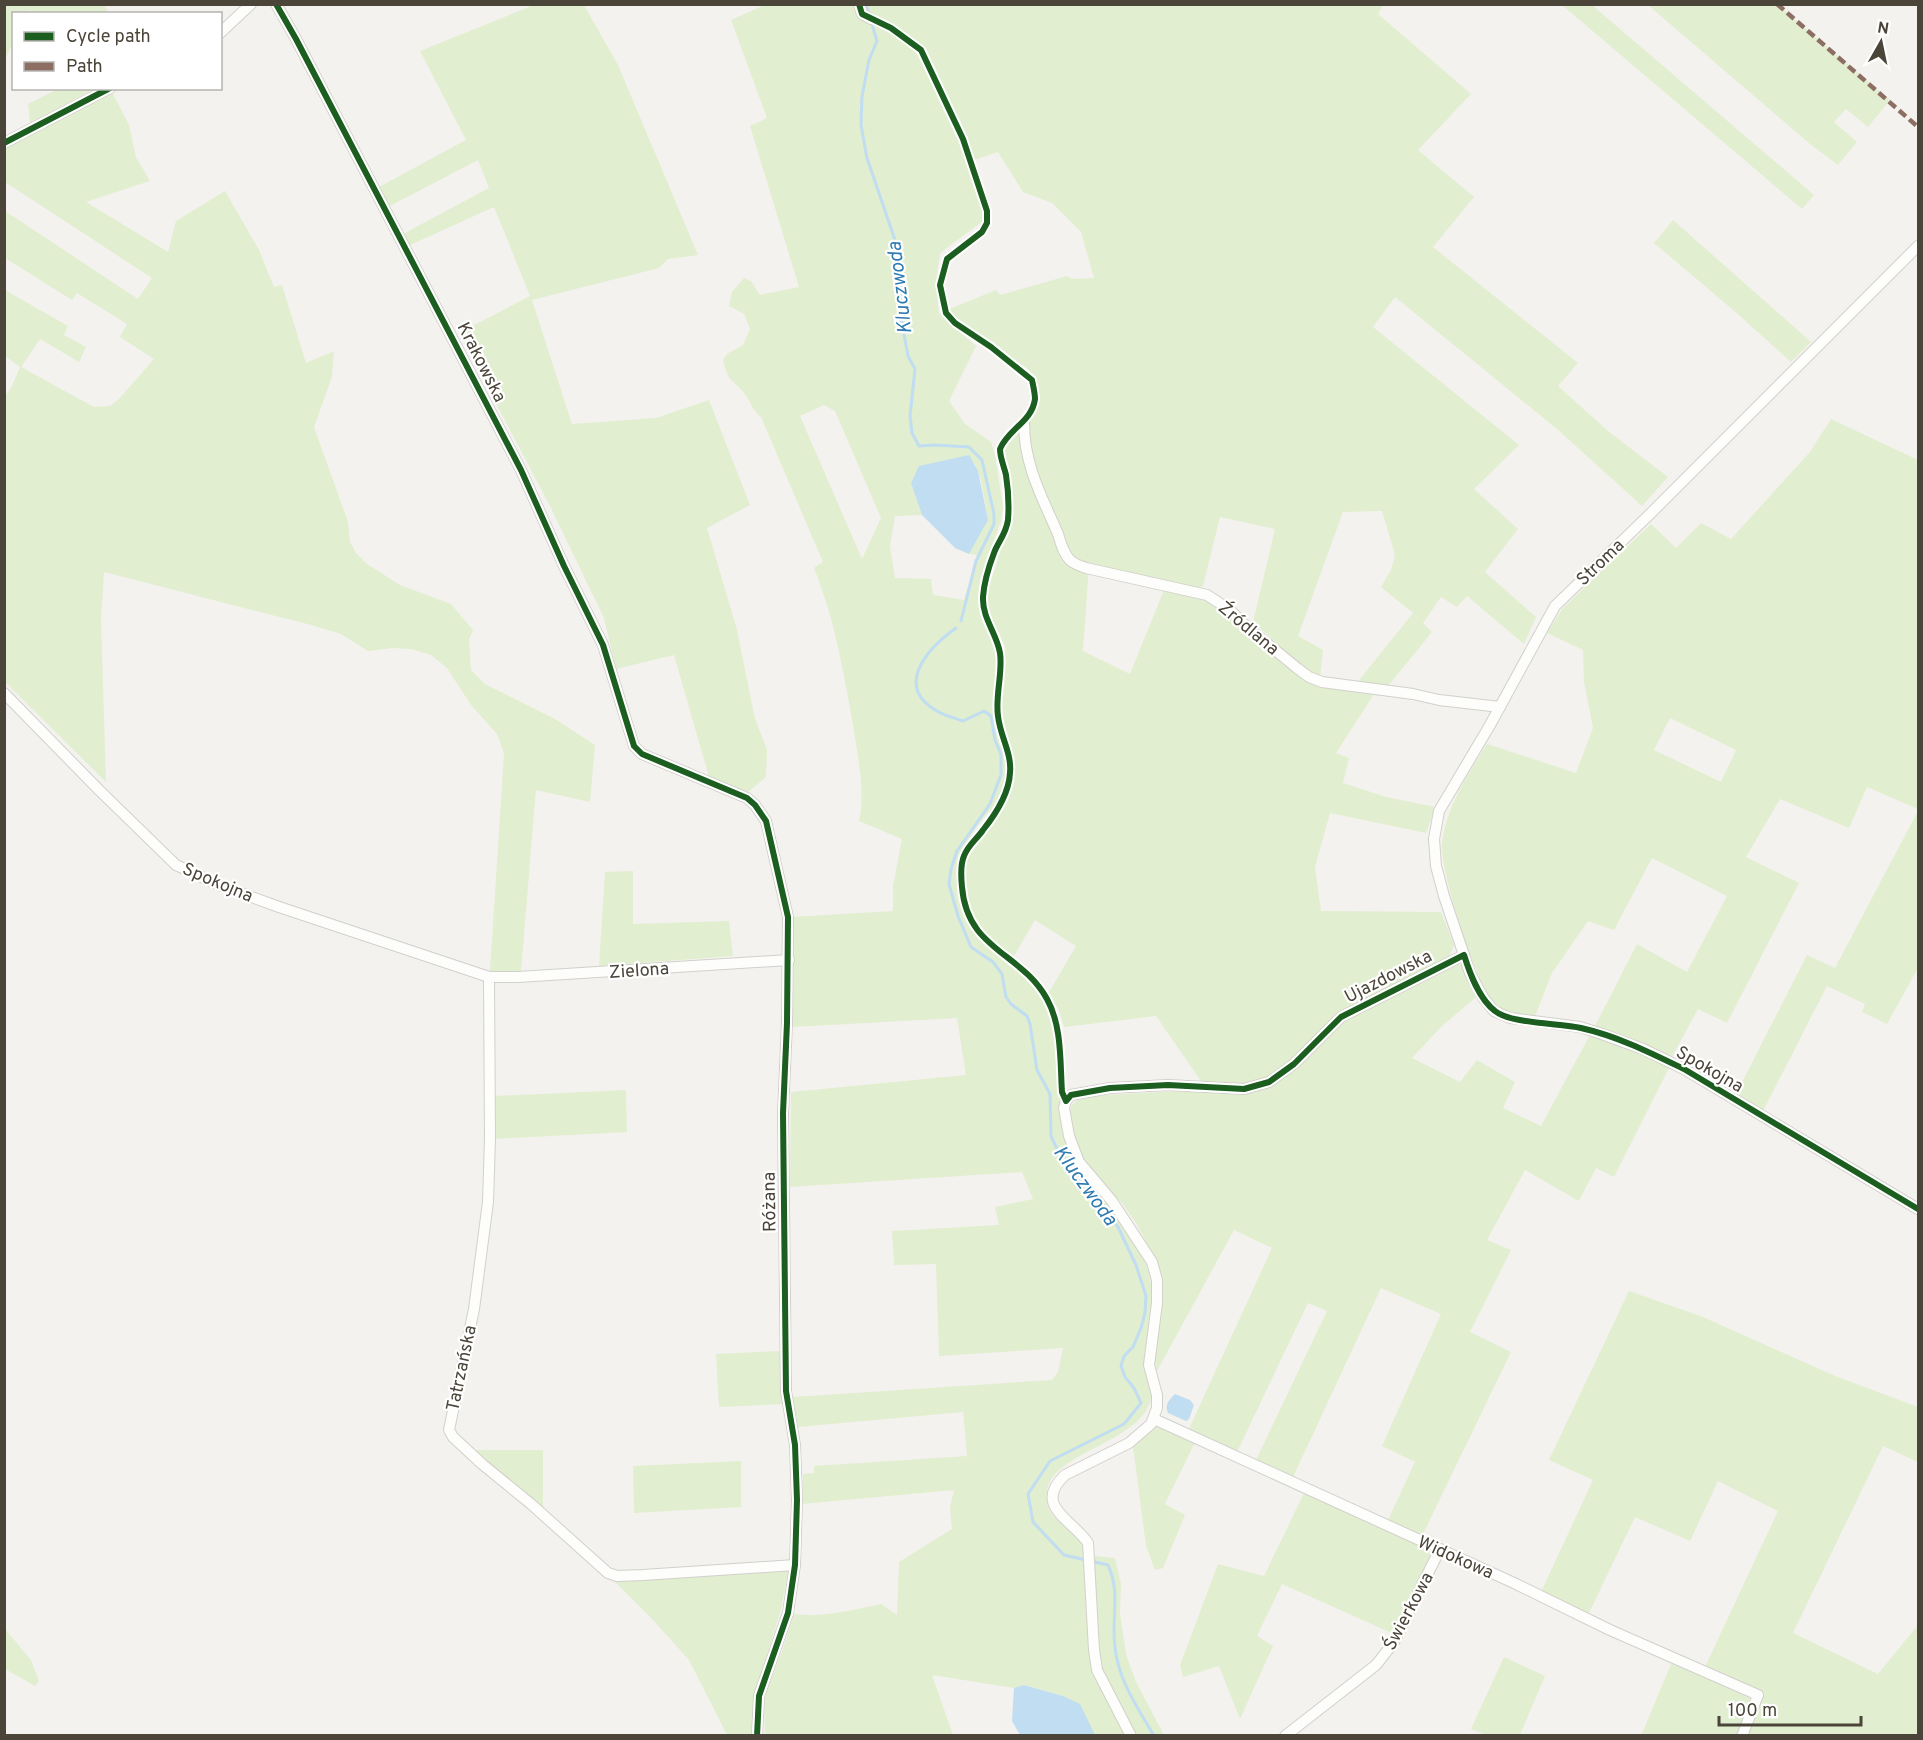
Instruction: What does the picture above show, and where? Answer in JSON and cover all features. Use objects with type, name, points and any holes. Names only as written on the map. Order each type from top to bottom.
[{"type":"street","points":[[222,31],[251,4]]},
{"type":"street","name":"Krakowska","points":[[276,4],[521,470],[603,645],[634,746]]},
{"type":"street","points":[[859,4],[862,14],[871,19]]},
{"type":"street","points":[[4,143],[106,90]]},
{"type":"street","name":"Stroma","points":[[1464,955],[1436,866],[1434,839],[1439,811],[1500,707],[1555,606],[1918,246]]},
{"type":"street","name":"Źródlana","points":[[1024,423],[1030,464],[1039,494],[1063,549],[1072,562],[1086,568],[1207,595],[1230,610],[1297,668],[1322,682],[1500,707]]},
{"type":"street","name":"Spokojna","points":[[4,693],[176,865],[219,885],[279,907],[489,977]]},
{"type":"street","name":"Różana","points":[[634,746],[642,754],[747,798],[755,805],[766,821],[788,917],[789,960],[783,1113],[786,1380],[795,1445],[797,1500],[795,1565],[788,1613],[759,1696],[757,1736]]},
{"type":"street","name":"Spokojna","points":[[1464,955],[1470,973],[1484,999],[1494,1011],[1510,1017],[1580,1027],[1643,1049],[1684,1070],[1918,1209]]},
{"type":"street","name":"Ujazdowska","points":[[1154,1419],[1158,1408],[1157,1395],[1149,1365],[1157,1303],[1152,1262],[1112,1201],[1079,1162],[1069,1136],[1064,1108],[1066,1101],[1071,1095],[1110,1088],[1168,1085],[1244,1089],[1269,1082],[1293,1064],[1341,1017],[1464,955]]},
{"type":"street","name":"Zielona","points":[[489,977],[789,960]]},
{"type":"street","name":"Tatrzańska","points":[[489,977],[488,1202],[474,1309],[449,1430],[453,1437],[482,1464],[531,1504],[608,1573],[617,1576],[643,1575],[795,1565]]},
{"type":"street","points":[[1131,1736],[1097,1670],[1088,1543],[1081,1533],[1058,1515],[1053,1504],[1054,1488],[1065,1475],[1130,1443],[1154,1419]]},
{"type":"street","name":"Widokowa","points":[[1154,1419],[1440,1549],[1610,1630],[1758,1695],[1742,1736]]},
{"type":"street","name":"Świerkowa","points":[[1285,1736],[1376,1665],[1394,1642],[1440,1549]]},
{"type":"green space","points":[[5,4],[104,5],[108,12],[33,12],[30,10],[29,12],[12,12],[12,44],[5,60]]},
{"type":"green space","points":[[767,4],[1383,5],[1378,14],[1471,94],[1418,150],[1474,197],[1433,247],[1578,363],[1558,386],[1608,431],[1668,477],[1642,506],[1557,429],[1395,297],[1373,327],[1519,445],[1474,489],[1518,529],[1485,572],[1536,617],[1524,644],[1467,596],[1457,607],[1441,597],[1423,623],[1432,632],[1388,686],[1356,684],[1413,613],[1381,587],[1391,570],[1395,555],[1382,511],[1343,512],[1298,636],[1323,650],[1320,678],[1310,673],[1253,622],[1275,529],[1220,517],[1203,586],[1197,589],[1089,566],[1083,651],[1130,674],[1164,590],[1210,600],[1318,686],[1374,694],[1336,753],[1349,758],[1343,783],[1386,797],[1435,807],[1426,833],[1330,813],[1315,867],[1321,911],[1441,912],[1454,945],[1449,957],[1454,964],[1464,965],[1476,997],[1441,1027],[1412,1058],[1460,1082],[1477,1060],[1515,1082],[1503,1108],[1541,1126],[1591,1033],[1670,1066],[1614,1177],[1596,1168],[1579,1201],[1525,1170],[1487,1240],[1511,1250],[1470,1332],[1511,1352],[1422,1536],[1388,1520],[1415,1462],[1382,1446],[1441,1314],[1381,1288],[1293,1477],[1256,1460],[1327,1311],[1308,1303],[1237,1452],[1189,1429],[1272,1248],[1234,1230],[1157,1371],[1153,1357],[1163,1295],[1152,1253],[1122,1203],[1089,1170],[1075,1146],[1069,1115],[1076,1101],[1088,1096],[1271,1086],[1298,1069],[1292,1061],[1268,1080],[1245,1085],[1203,1084],[1156,1016],[1064,1027],[1059,1010],[1048,994],[1076,946],[1035,920],[1014,956],[984,933],[969,904],[965,870],[972,849],[995,819],[990,810],[964,850],[959,867],[959,891],[970,925],[984,944],[1034,985],[1046,1003],[1053,1022],[1059,1061],[1063,1123],[1066,1143],[1073,1162],[1125,1225],[1139,1249],[1149,1274],[1152,1302],[1151,1400],[1143,1415],[1130,1427],[1063,1467],[1052,1478],[1047,1492],[1047,1501],[1056,1519],[1073,1532],[1079,1540],[1084,1555],[1115,1558],[1121,1584],[1120,1613],[1126,1654],[1136,1682],[1164,1735],[1095,1735],[1063,1696],[1025,1685],[1014,1688],[932,1675],[953,1735],[765,1735],[764,1697],[794,1614],[827,1614],[881,1604],[897,1615],[899,1562],[952,1529],[950,1507],[954,1490],[802,1504],[803,1474],[814,1473],[814,1466],[967,1456],[963,1412],[798,1427],[793,1397],[1052,1380],[1058,1372],[1063,1348],[939,1356],[936,1264],[894,1265],[892,1231],[999,1225],[995,1207],[1033,1199],[1022,1172],[790,1187],[791,1092],[966,1075],[957,1018],[793,1027],[792,917],[893,911],[893,886],[902,839],[859,821],[862,799],[853,725],[833,626],[814,568],[823,562],[761,417],[729,377],[723,360],[727,354],[743,345],[750,329],[744,314],[729,306],[732,292],[744,278],[751,281],[760,295],[799,287],[750,126],[767,118],[731,20]],"holes":[[[998,152],[1023,192],[1052,203],[1081,232],[1094,278],[1072,279],[1067,276],[1000,295],[996,290],[947,310],[957,323],[1027,368],[1034,378],[1040,400],[1033,407],[1024,425],[1004,443],[1003,455],[1008,475],[1012,520],[986,597],[990,615],[1006,649],[997,657],[995,642],[980,615],[979,602],[980,579],[1001,521],[1003,507],[995,455],[991,442],[965,424],[949,401],[976,346],[939,313],[936,283],[940,253],[983,221],[983,213],[966,163]],[[824,405],[835,411],[881,518],[862,559],[800,416]],[[975,464],[981,480],[988,520],[969,554],[977,555],[964,600],[933,595],[931,579],[895,578],[890,546],[895,516],[922,515],[911,483]]]},
{"type":"green space","points":[[534,5],[584,5],[618,65],[698,255],[668,259],[659,268],[532,300],[572,424],[656,418],[709,400],[750,505],[707,528],[737,630],[755,719],[767,749],[766,777],[747,793],[709,777],[674,655],[616,669],[604,618],[551,508],[459,333],[530,296],[494,207],[408,246],[403,234],[489,188],[478,160],[388,207],[377,188],[466,140],[420,51]]},
{"type":"green space","points":[[1562,5],[1592,5],[1814,195],[1802,209]]},
{"type":"green space","points":[[1648,5],[1778,5],[1890,100],[1868,127],[1846,109],[1834,122],[1857,142],[1838,165],[1810,144]]},
{"type":"green space","points":[[56,90],[92,90],[30,123],[28,104]]},
{"type":"green space","points":[[112,92],[129,125],[136,157],[150,181],[86,202],[168,252],[176,221],[225,191],[259,250],[274,287],[282,285],[306,363],[334,351],[332,377],[314,427],[348,522],[350,542],[356,553],[367,564],[400,585],[451,604],[473,630],[469,639],[471,670],[485,684],[555,719],[595,745],[590,802],[536,790],[521,971],[490,971],[504,753],[497,734],[471,705],[447,668],[431,655],[411,649],[393,648],[368,651],[341,634],[311,625],[104,572],[101,619],[106,782],[5,682],[4,397],[10,390],[20,367],[5,356],[5,290],[68,326],[64,335],[86,347],[79,362],[40,339],[21,367],[94,407],[110,406],[119,399],[154,359],[120,337],[127,324],[77,293],[72,300],[5,258],[5,211],[138,299],[152,278],[5,182],[5,148]]},
{"type":"green space","points":[[1673,220],[1811,342],[1791,362],[1654,243]]},
{"type":"green space","points":[[1831,419],[1918,460],[1918,809],[1867,787],[1849,828],[1780,799],[1746,857],[1799,883],[1727,1023],[1698,1009],[1672,1057],[1594,1028],[1637,944],[1687,972],[1727,896],[1652,858],[1614,930],[1588,921],[1552,973],[1535,1016],[1514,1014],[1500,1009],[1488,995],[1479,977],[1446,877],[1442,843],[1448,816],[1465,779],[1487,744],[1576,773],[1593,728],[1584,682],[1583,650],[1547,633],[1563,608],[1651,524],[1676,548],[1701,523],[1731,539],[1810,452]],"holes":[[[1670,718],[1736,750],[1721,782],[1654,750]]]},
{"type":"green space","points":[[1918,811],[1918,968],[1887,1024],[1862,1012],[1865,1004],[1827,986],[1763,1111],[1736,1094],[1807,955],[1835,968]]},
{"type":"green space","points":[[633,871],[633,924],[729,921],[733,956],[599,966],[605,872]]},
{"type":"green space","points":[[626,1090],[627,1132],[496,1139],[495,1096]]},
{"type":"green space","points":[[1629,1291],[1703,1317],[1835,1376],[1918,1407],[1918,1462],[1883,1446],[1793,1633],[1878,1674],[1918,1625],[1918,1735],[1745,1735],[1760,1696],[1705,1667],[1778,1511],[1718,1481],[1690,1541],[1635,1517],[1588,1615],[1541,1592],[1593,1480],[1549,1460]]},
{"type":"green space","points":[[780,1351],[784,1404],[719,1407],[716,1354]]},
{"type":"green space","points":[[1165,1425],[1196,1440],[1165,1504],[1185,1515],[1163,1568],[1155,1570],[1146,1546],[1133,1446],[1154,1427]]},
{"type":"green space","points":[[472,1450],[543,1450],[543,1509]]},
{"type":"green space","points":[[741,1461],[741,1507],[634,1513],[633,1466]]},
{"type":"green space","points":[[1305,1491],[1434,1553],[1394,1634],[1282,1584],[1257,1636],[1273,1646],[1240,1719],[1219,1666],[1183,1677],[1180,1665],[1218,1564],[1264,1576]]},
{"type":"green space","points":[[789,1569],[780,1613],[756,1690],[753,1735],[727,1735],[689,1660],[609,1576]]},
{"type":"green space","points":[[5,1629],[31,1660],[39,1681],[35,1686],[5,1669]]},
{"type":"green space","points":[[1504,1657],[1545,1676],[1520,1735],[1486,1735],[1471,1729]]},
{"type":"green space","points":[[1672,1662],[1749,1698],[1751,1704],[1739,1735],[1641,1736]]},
{"type":"water","points":[[969,455],[978,471],[988,520],[969,554],[955,548],[922,515],[911,483],[919,466]]},
{"type":"water","points":[[1175,1394],[1190,1400],[1194,1405],[1186,1421],[1168,1413],[1167,1405]]},
{"type":"water","points":[[1024,1685],[1063,1696],[1080,1704],[1095,1735],[1020,1735],[1012,1721],[1014,1688]]},
{"type":"waterway","name":"Kluczwoda","points":[[866,4],[869,14]]},
{"type":"waterway","name":"Kluczwoda","points":[[871,21],[877,41],[869,60],[862,96],[861,125],[867,158],[896,243],[902,286],[900,313],[908,356],[915,369],[910,416],[912,433],[919,446],[969,447],[982,460],[994,514],[994,524],[976,561],[961,621]]},
{"type":"waterway","name":"Kluczwoda","points":[[956,628],[926,656],[916,679],[917,690],[924,701],[950,717],[963,721],[984,711],[991,716],[995,740],[1001,754],[1001,775],[990,804],[957,851],[951,869],[949,884],[958,916],[971,947],[993,962],[1002,974],[1006,997],[1011,1004],[1027,1016],[1037,1070],[1050,1094],[1051,1136],[1058,1151],[1118,1227],[1136,1265],[1146,1296],[1141,1328],[1133,1347],[1124,1356],[1121,1366],[1141,1403],[1124,1424],[1050,1461],[1028,1494],[1033,1522],[1064,1555],[1108,1565],[1114,1586],[1114,1636],[1120,1671],[1154,1736]]},
{"type":"marked path","points":[[1777,4],[1918,127]]},
{"type":"cycle path","points":[[276,4],[521,470],[603,645],[634,746],[642,754],[747,798],[766,821],[788,917],[783,1113],[786,1391],[795,1445],[797,1500],[795,1565],[788,1613],[759,1696],[757,1736]]},
{"type":"cycle path","points":[[859,4],[862,14],[891,28],[921,50],[963,139],[987,211],[987,223],[982,232],[947,259],[940,285],[946,313],[955,323],[991,347],[1032,380],[1034,389],[1033,407],[1000,449],[1007,480],[1008,520],[1006,530],[990,563],[983,597],[987,619],[1000,653],[1001,668],[997,708],[1009,758],[1009,781],[997,811],[966,852],[961,875],[966,908],[974,924],[984,938],[1036,983],[1052,1009],[1059,1044],[1062,1092],[1066,1101],[1071,1095],[1110,1088],[1168,1085],[1244,1089],[1269,1082],[1294,1064],[1341,1017],[1464,955],[1472,978],[1484,1000],[1502,1015],[1524,1021],[1572,1026],[1594,1031],[1659,1057],[1684,1069],[1918,1209]]},
{"type":"cycle path","points":[[4,143],[106,90]]}]
